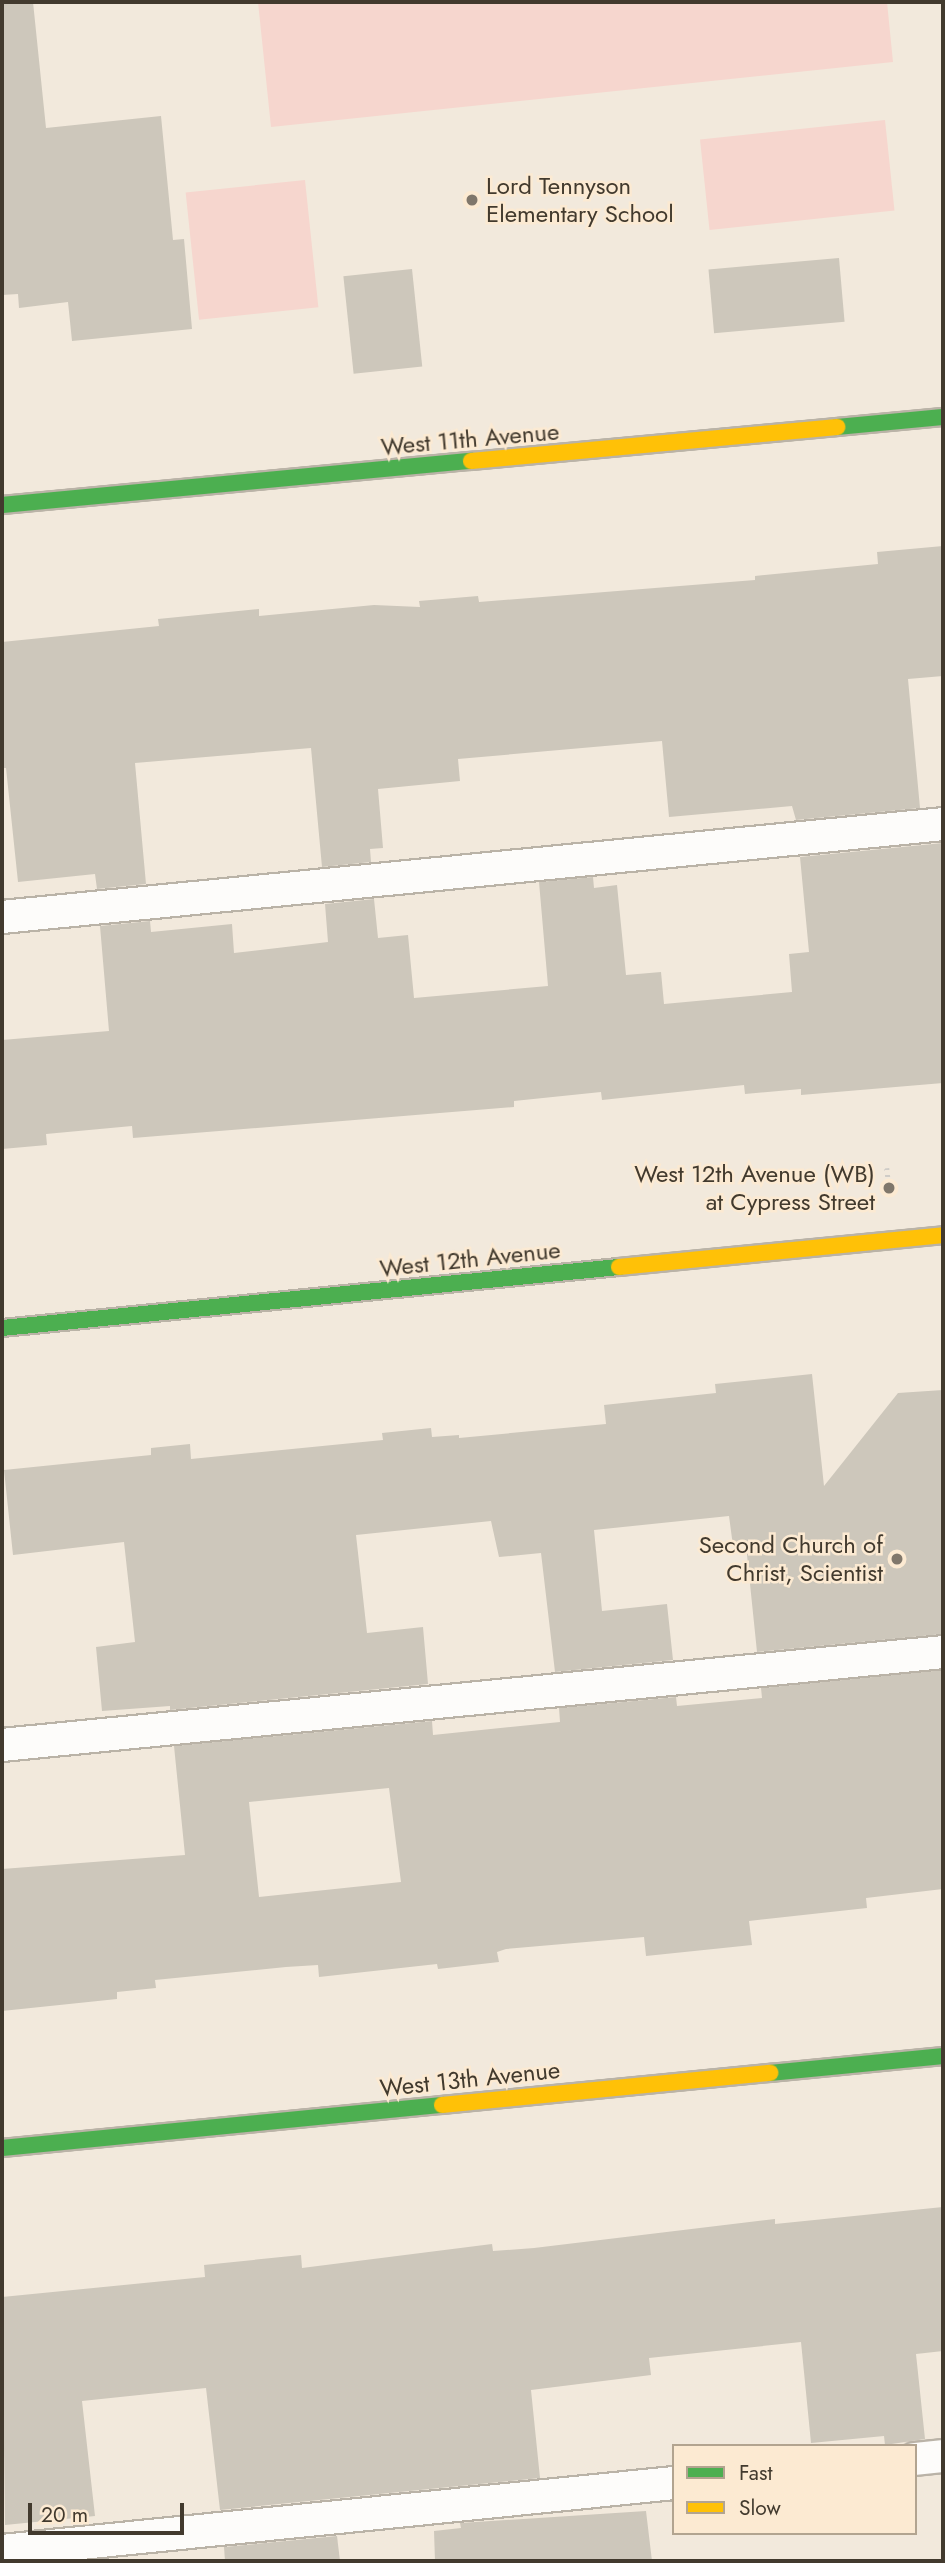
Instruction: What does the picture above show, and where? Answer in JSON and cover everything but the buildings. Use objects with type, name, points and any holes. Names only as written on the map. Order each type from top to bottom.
[{"type":"street","name":"West 11th Avenue","points":[[2,505],[943,417]]},
{"type":"street","name":"West 12th Avenue","points":[[2,1328],[943,1235]]},
{"type":"street","name":"West 13th Avenue","points":[[2,2148],[943,2056]]},
{"type":"lane","points":[[2,917],[943,824]]},
{"type":"lane","points":[[2,1745],[943,1652]]},
{"type":"lane","points":[[917,2459],[943,2456]]},
{"type":"lane","points":[[2,2551],[672,2483]]},
{"type":"path","points":[[887,1168],[889,1188]]},
{"type":"shaded area","points":[[258,2],[887,2],[893,62],[271,127]]},
{"type":"shaded area","points":[[885,120],[895,211],[710,230],[700,139]]},
{"type":"shaded area","points":[[305,180],[318,307],[199,320],[186,193]]},
{"type":"traffic: fast","points":[[837,427],[943,417]]},
{"type":"traffic: fast","points":[[2,505],[471,461]]},
{"type":"traffic: fast","points":[[2,1328],[619,1267]]},
{"type":"traffic: fast","points":[[770,2073],[943,2056]]},
{"type":"traffic: fast","points":[[2,2148],[442,2105]]},
{"type":"traffic: slow","points":[[471,461],[837,427]]},
{"type":"traffic: slow","points":[[619,1267],[943,1235]]},
{"type":"traffic: slow","points":[[442,2105],[770,2073]]},
{"type":"place","name":"Lord Tennyson Elementary School","points":[[472,200]]},
{"type":"place","name":"West 12th Avenue (WB) at Cypress Street","points":[[889,1188]]},
{"type":"place","name":"Second Church of Christ, Scientist","points":[[897,1559]]}]
